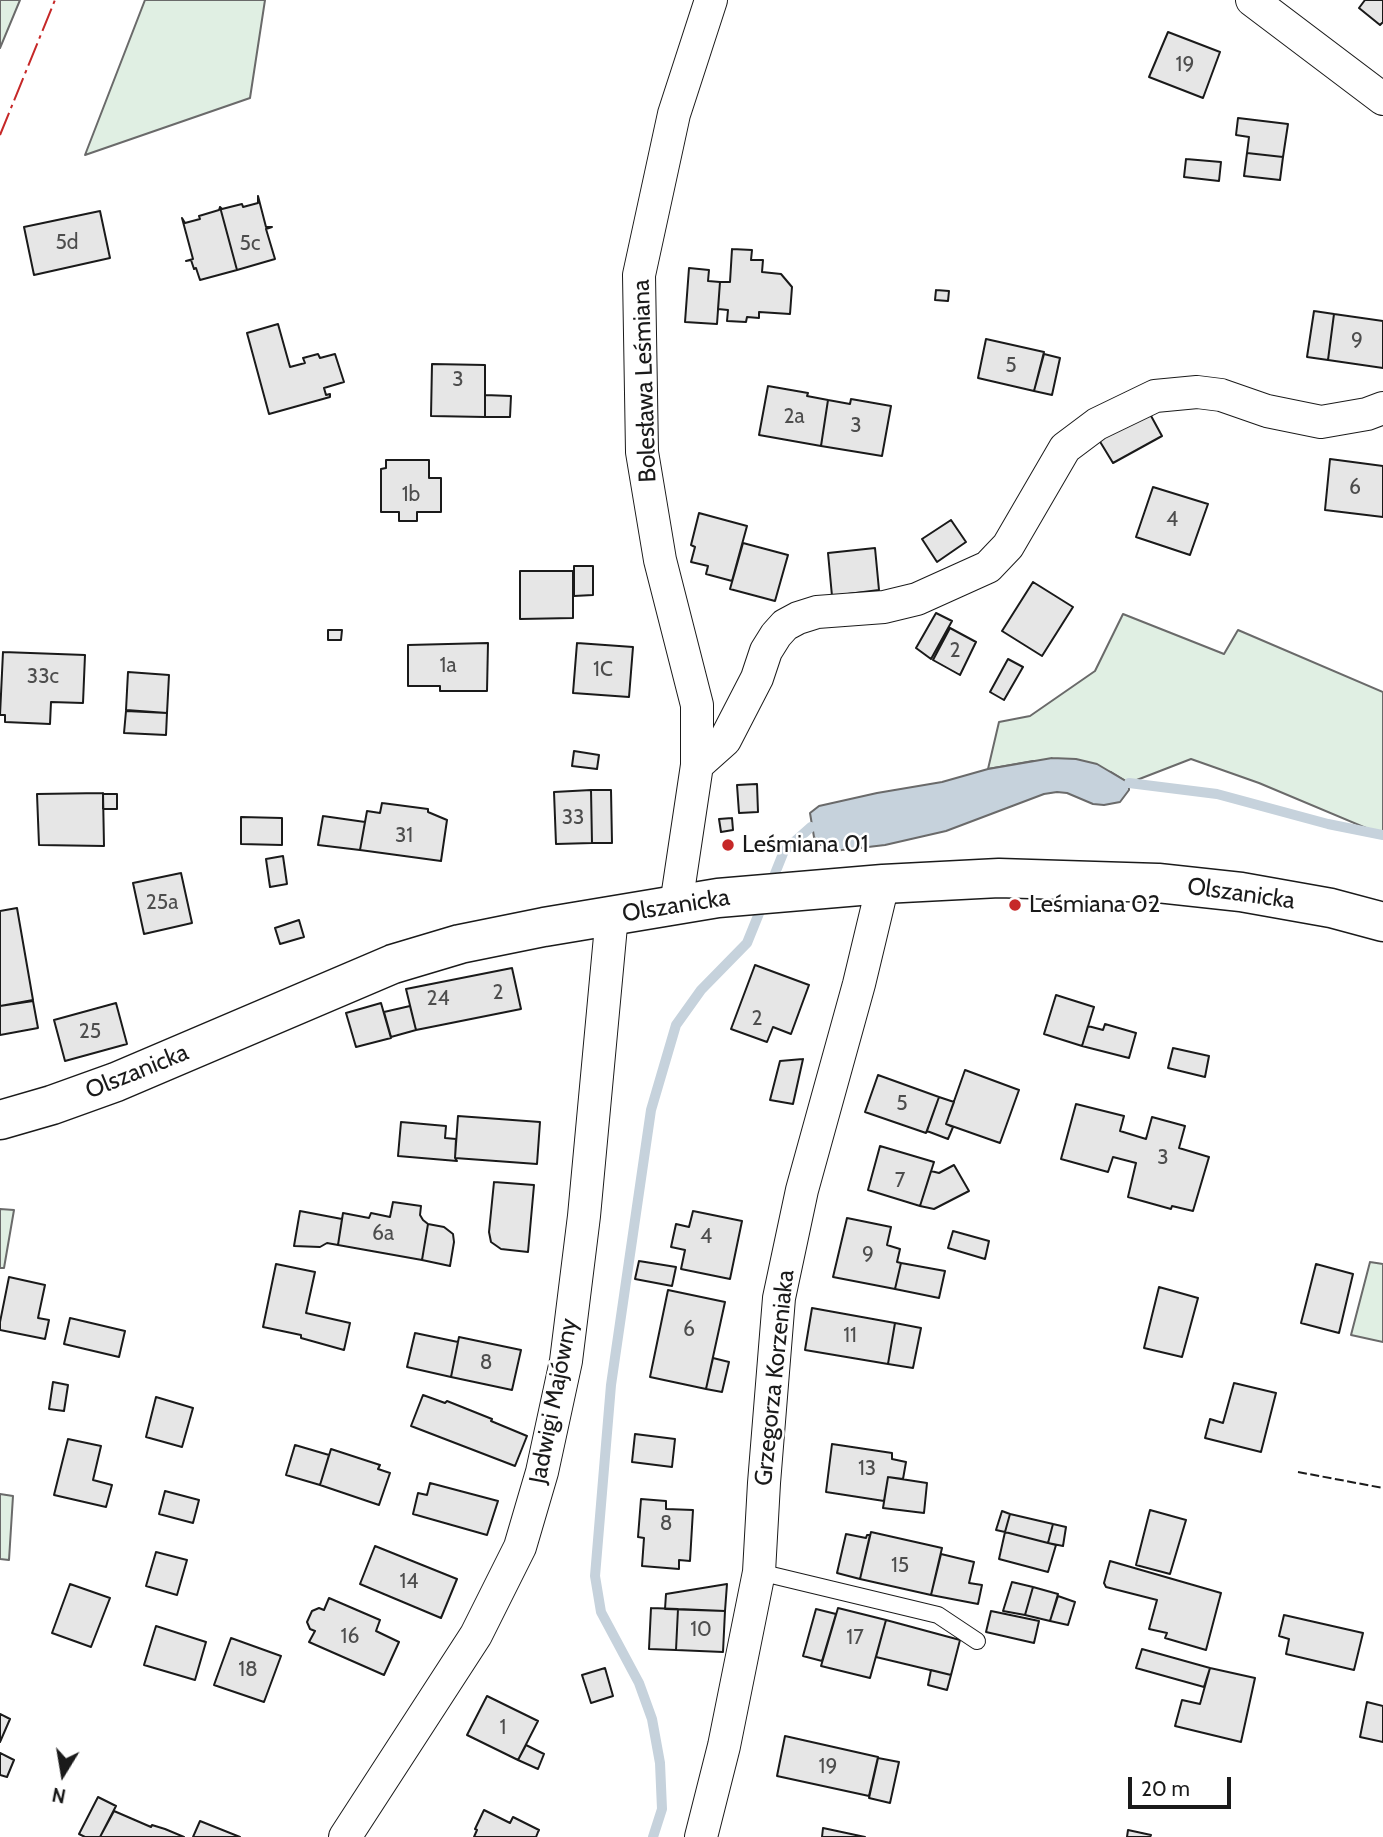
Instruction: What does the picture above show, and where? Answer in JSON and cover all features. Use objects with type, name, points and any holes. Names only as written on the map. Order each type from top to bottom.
[{"type":"street","name":"Bolesława Leśmiana","points":[[676,905],[697,765],[697,705],[660,560],[642,452],[639,275],[674,114],[711,0]]},
{"type":"street","points":[[1252,0],[1383,99]]},
{"type":"street","points":[[697,765],[725,740],[757,678],[766,651],[785,625],[817,612],[884,607],[917,598],[988,567],[1008,545],[1065,448],[1097,424],[1155,396],[1197,392],[1321,422],[1375,411]]},
{"type":"street","name":"Olszanicka","points":[[0,1120],[116,1082],[393,964],[460,944],[612,915],[734,896],[999,878],[1158,883],[1241,892],[1331,908],[1383,922]]},
{"type":"street","name":"Grzegorza Korzeniaka","points":[[701,1837],[724,1746],[758,1572],[779,1298],[802,1190],[859,984],[883,884]]},
{"type":"street","name":"Jadwigi Majówny","points":[[345,1837],[476,1635],[520,1547],[542,1472],[566,1361],[584,1216],[612,915]]},
{"type":"lane","points":[[758,1572],[938,1615],[977,1641]]},
{"type":"green space","points":[[0,0],[20,0],[0,48]]},
{"type":"green space","points":[[145,0],[265,0],[250,98],[85,155]]},
{"type":"green space","points":[[1123,614],[1224,654],[1238,630],[1383,692],[1383,835],[1259,783],[1191,759],[1129,783],[1111,772],[1033,761],[988,769],[999,722],[1030,716],[1095,671]]},
{"type":"green space","points":[[0,1209],[14,1210],[4,1268],[0,1268]]},
{"type":"green space","points":[[1370,1262],[1383,1264],[1383,1342],[1351,1335]]},
{"type":"green space","points":[[0,1494],[13,1496],[9,1560],[0,1559]]},
{"type":"shaded area","points":[[1052,758],[1076,759],[1097,764],[1129,783],[1129,790],[1120,802],[1104,805],[1093,804],[1067,793],[1044,794],[946,831],[885,845],[834,851],[821,845],[814,837],[810,813],[819,806],[942,782],[988,769]]},
{"type":"building","points":[[1365,0],[1383,0],[1383,22],[1380,25],[1359,8]]},
{"type":"building","points":[[1168,32],[1220,52],[1203,98],[1149,77]]},
{"type":"building","points":[[1238,118],[1288,124],[1283,157],[1247,153],[1249,137],[1236,135]]},
{"type":"building","points":[[1247,153],[1283,157],[1280,180],[1244,176]]},
{"type":"building","points":[[1186,159],[1221,162],[1219,181],[1184,177]]},
{"type":"building","points":[[258,196],[266,227],[272,227],[266,229],[275,259],[237,270],[220,207],[222,209],[242,204],[243,207],[258,203]]},
{"type":"building","points":[[220,207],[237,270],[200,280],[191,260],[186,261],[193,259],[182,218],[185,223],[200,219],[199,216],[219,210]]},
{"type":"building","points":[[100,211],[110,258],[34,275],[24,227]]},
{"type":"building","points":[[732,249],[752,250],[751,260],[763,260],[762,272],[781,274],[792,287],[790,314],[759,312],[759,318],[747,317],[746,322],[727,321],[728,310],[718,309],[720,282],[730,282]]},
{"type":"building","points":[[689,268],[709,270],[708,281],[720,282],[717,324],[685,322]]},
{"type":"building","points":[[936,290],[949,291],[948,301],[935,300]]},
{"type":"building","points":[[1314,311],[1334,314],[1328,360],[1307,357]]},
{"type":"building","points":[[1334,314],[1383,321],[1383,368],[1328,360]]},
{"type":"building","points":[[278,324],[290,367],[305,363],[303,358],[318,354],[320,358],[335,354],[344,382],[324,388],[326,395],[330,394],[330,397],[269,414],[247,333]]},
{"type":"building","points":[[986,339],[1044,352],[1034,391],[978,378]]},
{"type":"building","points":[[1044,354],[1060,358],[1052,395],[1034,391]]},
{"type":"building","points":[[432,364],[485,365],[485,417],[431,416]]},
{"type":"building","points":[[768,386],[808,393],[807,396],[828,400],[821,446],[759,435]]},
{"type":"building","points":[[485,395],[511,396],[510,417],[485,417]]},
{"type":"building","points":[[851,399],[891,406],[882,456],[821,446],[828,400],[850,404]]},
{"type":"building","points":[[1150,414],[1162,436],[1113,463],[1099,440]]},
{"type":"building","points":[[1330,459],[1383,466],[1383,517],[1325,510]]},
{"type":"building","points":[[386,460],[429,460],[429,478],[441,478],[441,512],[417,512],[417,521],[399,521],[399,512],[381,512],[381,469],[386,468]]},
{"type":"building","points":[[1153,487],[1208,504],[1190,555],[1136,537]]},
{"type":"building","points":[[699,513],[747,526],[732,581],[706,574],[708,566],[691,562],[695,547],[691,545]]},
{"type":"building","points":[[951,520],[966,542],[937,562],[922,539]]},
{"type":"building","points":[[743,543],[788,555],[775,601],[730,589]]},
{"type":"building","points":[[875,548],[879,590],[832,596],[828,553]]},
{"type":"building","points":[[574,566],[593,566],[593,595],[574,596]]},
{"type":"building","points":[[520,571],[573,571],[573,618],[520,619]]},
{"type":"building","points":[[1033,582],[1073,607],[1042,656],[1002,631]]},
{"type":"building","points":[[936,613],[952,621],[931,659],[916,648]]},
{"type":"building","points":[[950,628],[976,642],[960,675],[933,660]]},
{"type":"building","points":[[328,630],[342,630],[341,640],[328,640]]},
{"type":"building","points":[[488,643],[487,691],[440,691],[440,686],[408,686],[408,645]]},
{"type":"building","points":[[577,643],[633,647],[629,697],[573,693]]},
{"type":"building","points":[[3,652],[85,655],[83,703],[51,702],[50,724],[5,722],[5,715],[0,715]]},
{"type":"building","points":[[1008,659],[1023,667],[1004,700],[990,692]]},
{"type":"building","points":[[128,672],[169,675],[167,713],[126,710]]},
{"type":"building","points":[[126,711],[167,713],[166,735],[124,733]]},
{"type":"building","points":[[574,751],[599,755],[597,769],[572,766]]},
{"type":"building","points":[[757,784],[758,812],[739,813],[737,785]]},
{"type":"building","points":[[591,790],[592,843],[556,844],[554,792]]},
{"type":"building","points":[[591,790],[611,790],[612,843],[592,843]]},
{"type":"building","points":[[103,793],[104,846],[39,845],[37,794]]},
{"type":"building","points":[[103,794],[117,794],[117,809],[103,809]]},
{"type":"building","points":[[382,803],[428,809],[428,812],[447,820],[441,861],[360,850],[367,811],[380,813]]},
{"type":"building","points":[[323,816],[365,822],[360,850],[318,845]]},
{"type":"building","points":[[241,817],[282,818],[282,845],[241,844]]},
{"type":"building","points":[[732,818],[733,830],[721,832],[719,819]]},
{"type":"building","points":[[283,856],[287,884],[270,887],[266,859]]},
{"type":"building","points":[[181,873],[192,923],[144,934],[133,883]]},
{"type":"building","points":[[17,908],[33,1000],[0,1006],[0,911]]},
{"type":"building","points":[[299,920],[304,937],[280,944],[275,928]]},
{"type":"building","points":[[755,965],[809,985],[791,1034],[773,1027],[767,1042],[731,1029]]},
{"type":"building","points":[[512,968],[521,1009],[416,1030],[406,989]]},
{"type":"building","points":[[1056,995],[1094,1007],[1082,1046],[1044,1034]]},
{"type":"building","points":[[33,1001],[38,1028],[0,1035],[0,1006]]},
{"type":"building","points":[[116,1003],[127,1044],[65,1061],[54,1020]]},
{"type":"building","points":[[381,1003],[391,1038],[356,1047],[346,1013]]},
{"type":"building","points":[[410,1006],[416,1030],[391,1037],[384,1012]]},
{"type":"building","points":[[1105,1024],[1136,1033],[1129,1058],[1082,1046],[1088,1026],[1103,1030]]},
{"type":"building","points":[[1173,1048],[1209,1056],[1205,1077],[1168,1068]]},
{"type":"building","points":[[803,1059],[793,1104],[770,1100],[780,1061]]},
{"type":"building","points":[[965,1070],[1019,1090],[1000,1143],[946,1124]]},
{"type":"building","points":[[878,1075],[939,1097],[926,1133],[865,1112]]},
{"type":"building","points":[[939,1097],[954,1102],[946,1124],[953,1127],[948,1139],[927,1131]]},
{"type":"building","points":[[1076,1104],[1124,1116],[1120,1131],[1146,1139],[1152,1117],[1185,1126],[1179,1148],[1209,1157],[1193,1211],[1172,1206],[1171,1209],[1128,1197],[1136,1163],[1113,1157],[1108,1172],[1061,1159]]},
{"type":"building","points":[[458,1116],[540,1122],[537,1164],[455,1158]]},
{"type":"building","points":[[401,1122],[446,1126],[445,1138],[456,1139],[457,1161],[398,1156]]},
{"type":"building","points":[[880,1146],[934,1162],[920,1206],[868,1190]]},
{"type":"building","points":[[954,1165],[969,1191],[934,1209],[920,1206],[931,1171],[939,1173]]},
{"type":"building","points":[[494,1182],[534,1185],[528,1252],[501,1249],[491,1242],[489,1232]]},
{"type":"building","points":[[393,1202],[421,1206],[420,1215],[428,1224],[422,1260],[338,1245],[343,1213],[369,1218],[371,1213],[390,1217]]},
{"type":"building","points":[[300,1211],[342,1219],[338,1245],[327,1243],[320,1247],[294,1246]]},
{"type":"building","points":[[693,1211],[742,1221],[730,1279],[681,1269],[685,1250],[671,1247],[676,1224],[689,1227]]},
{"type":"building","points":[[847,1218],[891,1227],[887,1245],[900,1249],[897,1262],[901,1263],[895,1289],[833,1277]]},
{"type":"building","points":[[428,1224],[444,1227],[453,1234],[450,1266],[422,1260]]},
{"type":"building","points":[[953,1231],[989,1241],[985,1259],[948,1248]]},
{"type":"building","points":[[639,1261],[676,1267],[672,1286],[635,1279]]},
{"type":"building","points":[[901,1263],[945,1271],[939,1298],[895,1289]]},
{"type":"building","points":[[276,1264],[315,1272],[306,1313],[350,1323],[344,1350],[301,1338],[301,1335],[263,1327]]},
{"type":"building","points":[[1316,1264],[1353,1274],[1339,1333],[1301,1323]]},
{"type":"building","points":[[9,1277],[45,1285],[38,1318],[49,1320],[45,1339],[0,1330]]},
{"type":"building","points":[[1159,1287],[1198,1298],[1182,1357],[1144,1348]]},
{"type":"building","points":[[668,1290],[725,1302],[706,1389],[650,1377]]},
{"type":"building","points":[[812,1308],[895,1323],[888,1364],[805,1350]]},
{"type":"building","points":[[70,1318],[125,1331],[119,1357],[64,1344]]},
{"type":"building","points":[[895,1323],[921,1328],[913,1368],[888,1364]]},
{"type":"building","points":[[415,1333],[458,1342],[451,1377],[407,1367]]},
{"type":"building","points":[[459,1337],[521,1350],[512,1390],[451,1377]]},
{"type":"building","points":[[713,1358],[729,1362],[722,1392],[706,1389]]},
{"type":"building","points":[[53,1382],[68,1385],[64,1411],[49,1409]]},
{"type":"building","points":[[1234,1383],[1276,1393],[1261,1452],[1205,1438],[1210,1419],[1223,1423]]},
{"type":"building","points":[[423,1395],[445,1403],[447,1401],[527,1436],[515,1466],[411,1426]]},
{"type":"building","points":[[156,1397],[193,1408],[182,1447],[146,1437]]},
{"type":"building","points":[[635,1434],[675,1439],[672,1467],[632,1462]]},
{"type":"building","points":[[68,1439],[101,1446],[93,1480],[112,1485],[106,1507],[54,1495]]},
{"type":"building","points":[[832,1444],[892,1453],[892,1459],[906,1462],[903,1479],[888,1477],[884,1501],[826,1492]]},
{"type":"building","points":[[295,1445],[329,1455],[320,1485],[286,1475]]},
{"type":"building","points":[[331,1449],[380,1465],[378,1469],[390,1473],[379,1505],[320,1485]]},
{"type":"building","points":[[888,1477],[927,1483],[924,1513],[883,1508]]},
{"type":"building","points":[[430,1483],[498,1501],[487,1535],[413,1514],[418,1493],[427,1495]]},
{"type":"building","points":[[165,1491],[199,1500],[193,1523],[159,1514]]},
{"type":"building","points":[[641,1499],[666,1501],[666,1509],[693,1510],[690,1561],[679,1560],[679,1569],[642,1566],[644,1538],[638,1537]]},
{"type":"building","points":[[1150,1510],[1186,1520],[1170,1574],[1136,1565]]},
{"type":"building","points":[[1002,1511],[1010,1514],[1005,1532],[996,1530]]},
{"type":"building","points":[[1010,1514],[1053,1524],[1048,1543],[1005,1532]]},
{"type":"building","points":[[1053,1524],[1066,1527],[1063,1546],[1048,1543]]},
{"type":"building","points":[[871,1532],[942,1548],[931,1595],[860,1579]]},
{"type":"building","points":[[1005,1532],[1056,1545],[1048,1572],[999,1559]]},
{"type":"building","points":[[846,1534],[866,1538],[870,1535],[860,1579],[837,1573]]},
{"type":"building","points":[[375,1546],[457,1579],[441,1618],[360,1584]]},
{"type":"building","points":[[156,1552],[187,1560],[177,1595],[146,1586]]},
{"type":"building","points":[[941,1554],[974,1562],[969,1583],[982,1585],[978,1604],[931,1595]]},
{"type":"building","points":[[1110,1561],[1221,1593],[1206,1650],[1165,1638],[1167,1633],[1149,1629],[1157,1600],[1106,1587],[1104,1583]]},
{"type":"building","points":[[1012,1582],[1033,1587],[1025,1615],[1003,1611]]},
{"type":"building","points":[[70,1584],[110,1598],[91,1647],[52,1633]]},
{"type":"building","points":[[727,1584],[725,1611],[665,1609],[666,1594]]},
{"type":"building","points":[[1033,1587],[1058,1594],[1050,1621],[1025,1615]]},
{"type":"building","points":[[1058,1596],[1075,1602],[1068,1625],[1050,1621]]},
{"type":"building","points":[[329,1598],[380,1620],[376,1631],[399,1642],[384,1675],[309,1642],[315,1631],[310,1629],[307,1622],[312,1611],[319,1608],[324,1610]]},
{"type":"building","points":[[651,1608],[678,1609],[676,1650],[649,1649]]},
{"type":"building","points":[[838,1608],[886,1620],[870,1678],[821,1666]]},
{"type":"building","points":[[678,1609],[725,1611],[723,1652],[676,1650]]},
{"type":"building","points":[[816,1609],[836,1614],[822,1661],[803,1656]]},
{"type":"building","points":[[991,1611],[1039,1621],[1034,1643],[986,1632]]},
{"type":"building","points":[[1284,1615],[1363,1633],[1354,1670],[1286,1654],[1289,1639],[1279,1636]]},
{"type":"building","points":[[886,1620],[960,1640],[951,1675],[876,1657]]},
{"type":"building","points":[[156,1626],[206,1642],[195,1680],[144,1665]]},
{"type":"building","points":[[231,1638],[281,1656],[264,1702],[214,1685]]},
{"type":"building","points":[[1142,1649],[1210,1668],[1204,1687],[1136,1668]]},
{"type":"building","points":[[605,1668],[613,1696],[591,1703],[582,1675]]},
{"type":"building","points":[[1210,1668],[1255,1678],[1241,1742],[1175,1726],[1182,1700],[1200,1704]]},
{"type":"building","points":[[931,1670],[951,1675],[947,1690],[928,1685]]},
{"type":"building","points":[[487,1696],[538,1721],[518,1760],[467,1735]]},
{"type":"building","points":[[1367,1702],[1383,1706],[1383,1742],[1360,1737]]},
{"type":"building","points":[[0,1714],[10,1719],[0,1742]]},
{"type":"building","points":[[785,1736],[878,1757],[869,1796],[777,1776]]},
{"type":"building","points":[[526,1745],[544,1754],[538,1769],[518,1760]]},
{"type":"building","points":[[0,1753],[14,1760],[7,1777],[0,1775]]},
{"type":"building","points":[[878,1758],[899,1762],[890,1803],[869,1798]]},
{"type":"building","points":[[98,1797],[116,1806],[100,1837],[85,1837],[79,1834]]},
{"type":"building","points":[[484,1810],[510,1823],[513,1817],[539,1830],[536,1837],[474,1837]]},
{"type":"building","points":[[114,1811],[151,1827],[152,1825],[184,1837],[100,1837]]},
{"type":"building","points":[[200,1821],[240,1837],[193,1837]]},
{"type":"building","points":[[823,1828],[865,1837],[822,1837]]},
{"type":"building","points":[[1128,1830],[1151,1835],[1127,1837]]},
{"type":"waterway","points":[[1129,783],[1217,794],[1328,824],[1383,835]]},
{"type":"waterway","points":[[770,886],[784,851],[811,827]]},
{"type":"waterway","points":[[653,1837],[662,1809],[660,1763],[652,1719],[639,1683],[601,1612],[595,1576],[611,1385],[651,1110],[676,1025],[701,990],[747,943],[764,901]]},
{"type":"fence","points":[[1298,1472],[1383,1488]]},
{"type":"power","points":[[0,135],[55,0]]},
{"type":"place","name":"Leśmiana 01","points":[[728,845]]},
{"type":"place","name":"Leśmiana 02","points":[[1015,905]]}]
